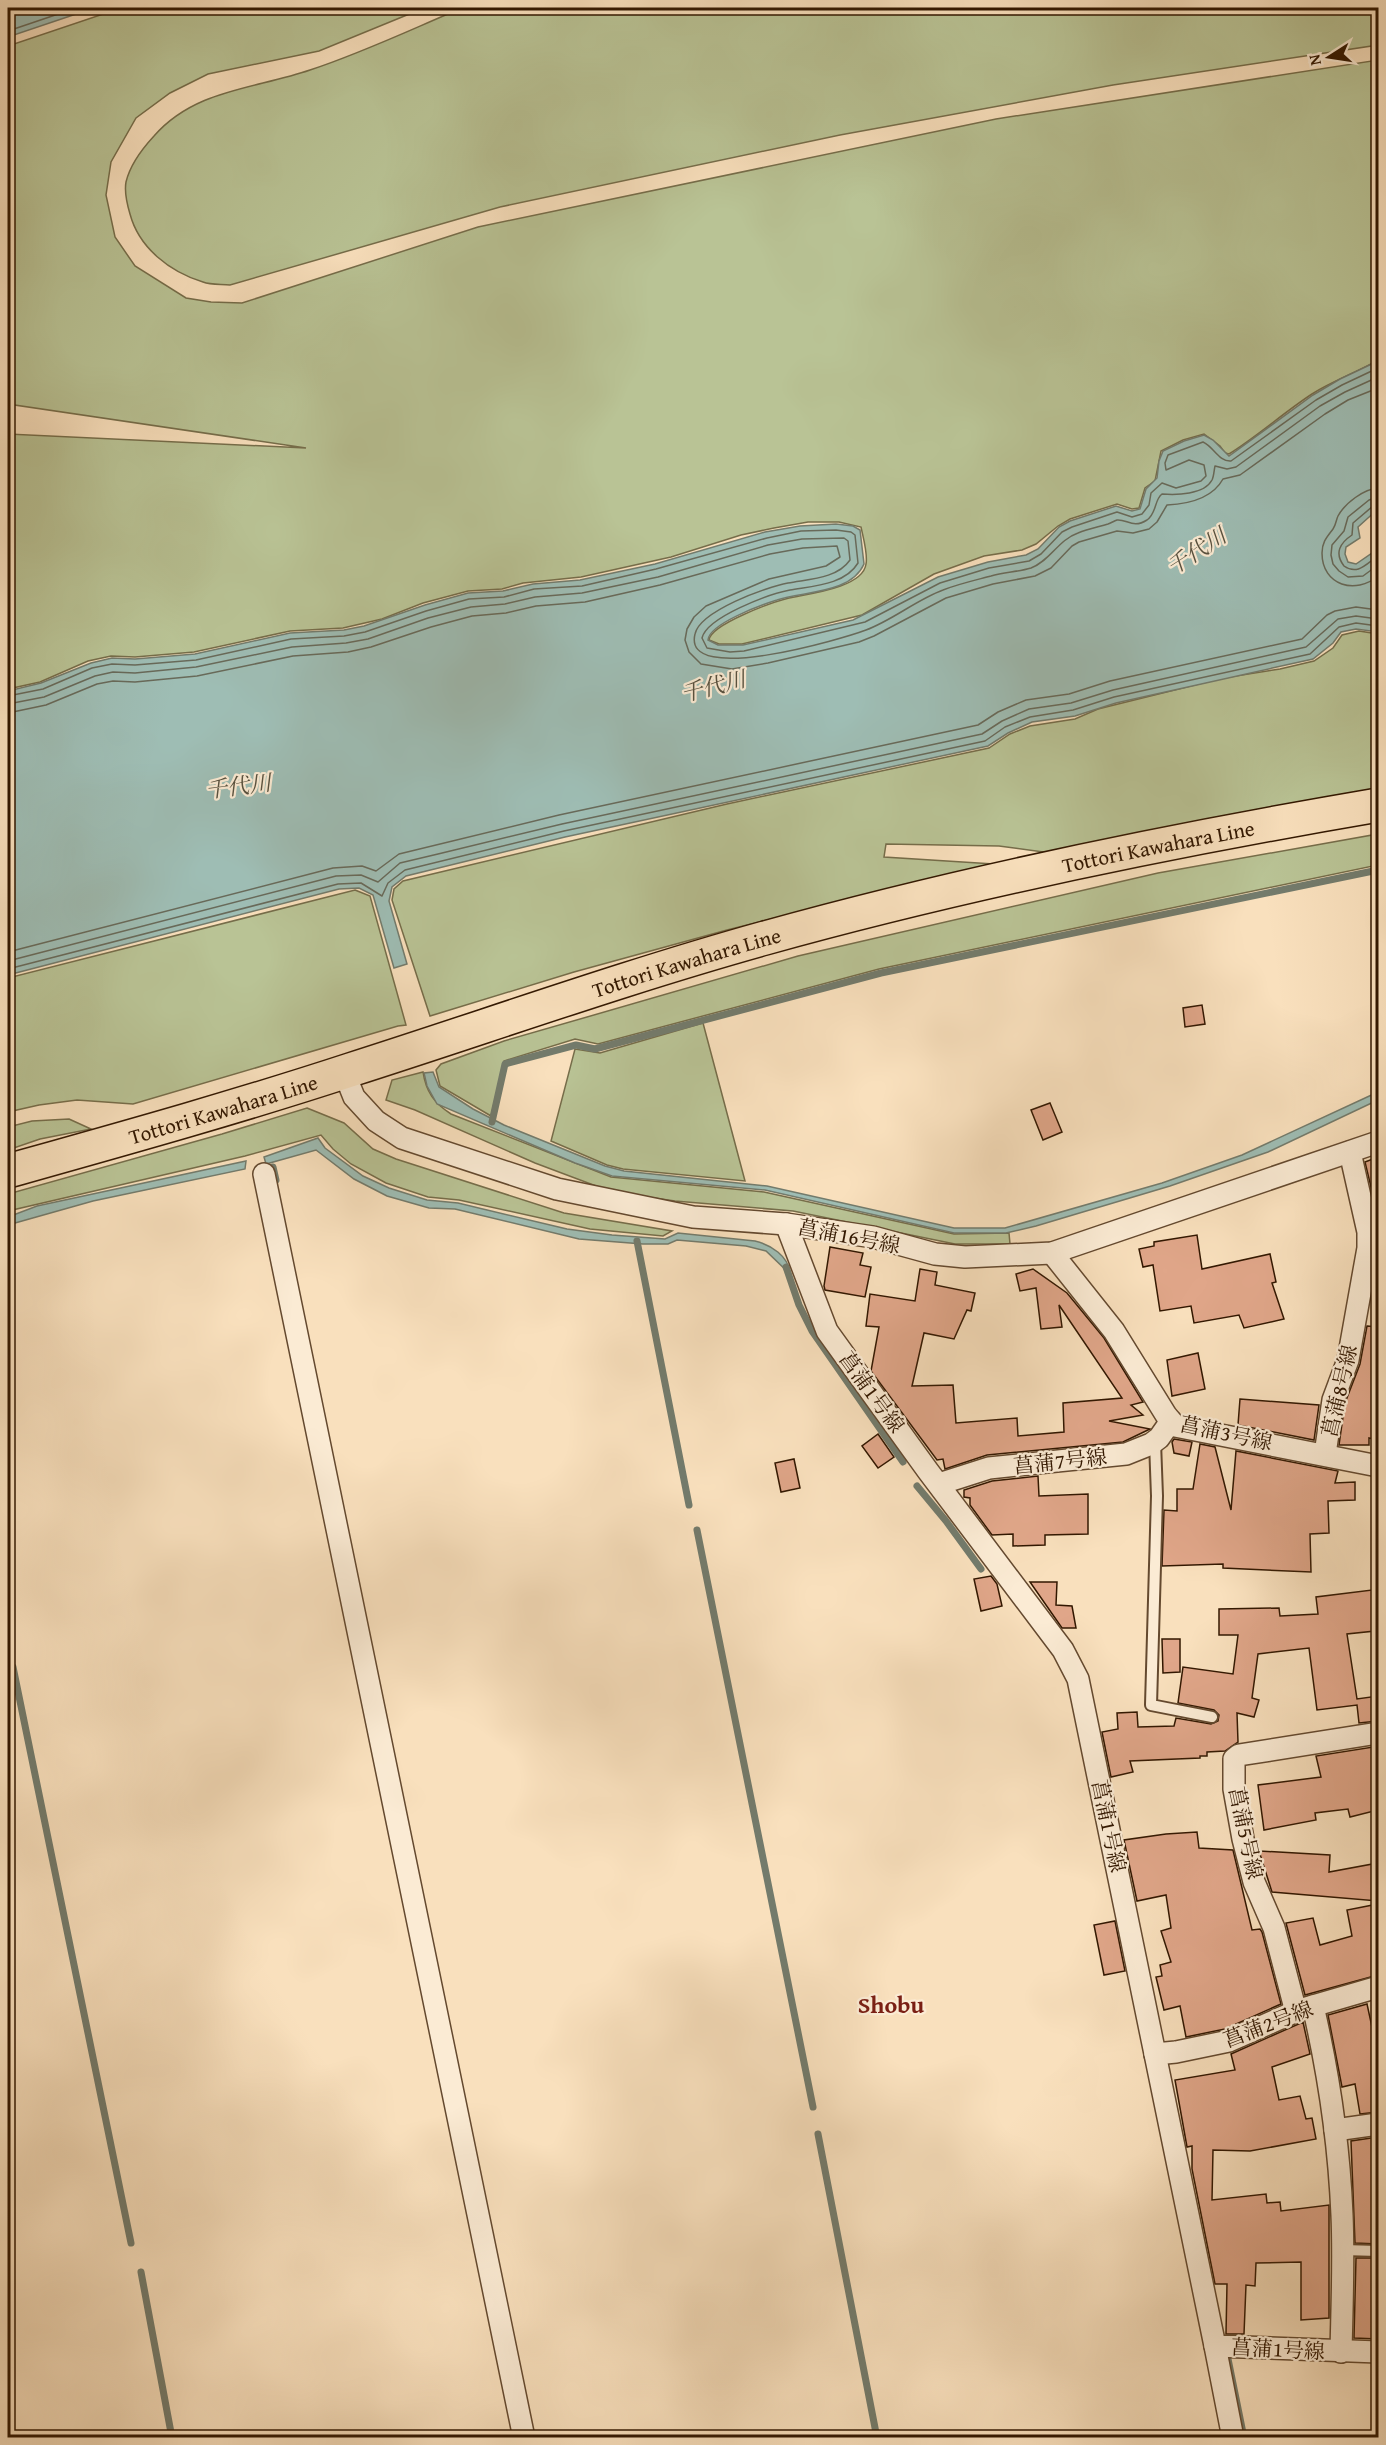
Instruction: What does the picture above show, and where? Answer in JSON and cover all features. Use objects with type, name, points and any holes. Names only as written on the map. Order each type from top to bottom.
[{"type":"main road","name":"Tottori Kawahara Line","points":[[8,1171],[344,1072],[680,964],[833,920],[1064,866],[1287,820],[1378,805]]},
{"type":"street","name":"菖蒲16号線","points":[[344,1072],[354,1097],[375,1121],[402,1138],[557,1189],[693,1217],[786,1224],[873,1238],[935,1254],[965,1257],[1052,1253],[1378,1142]]},
{"type":"street","name":"菖蒲8号線","points":[[1325,1454],[1333,1400],[1348,1360],[1368,1248],[1368,1232],[1350,1152]]},
{"type":"street","points":[[264,1174],[524,2438]]},
{"type":"street","name":"菖蒲1号線","points":[[786,1224],[828,1331],[1063,1650],[1078,1679],[1215,2346],[1378,2352]]},
{"type":"street","name":"菖蒲3号線","points":[[1052,1253],[1114,1331],[1175,1426],[1378,1466]]},
{"type":"street","points":[[1155,1442],[1171,1421]]},
{"type":"street","name":"菖蒲7号線","points":[[939,1484],[989,1468],[1126,1454],[1155,1442]]},
{"type":"street","name":"菖蒲5号線","points":[[1341,2352],[1342,2216],[1335,2130],[1323,2052],[1254,1882],[1234,1789],[1234,1759],[1239,1755],[1378,1733]]},
{"type":"street","name":"菖蒲2号線","points":[[1155,2054],[1229,2041],[1304,2009],[1378,1987]]},
{"type":"street","points":[[1335,2130],[1378,2124]]},
{"type":"street","points":[[1215,2346],[1233,2438]]},
{"type":"lane","points":[[1155,1442],[1157,1496],[1151,1705],[1212,1717]]},
{"type":"lane","points":[[1343,2250],[1378,2251]]},
{"type":"green space","points":[[121,8],[424,8],[319,51],[208,74],[170,93],[136,118],[111,162],[106,195],[115,237],[135,266],[186,298],[211,302],[242,303],[478,227],[996,119],[1378,60],[1378,360],[1312,394],[1229,454],[1204,434],[1183,440],[1161,451],[1155,481],[1145,488],[1139,508],[1132,509],[1117,504],[1070,519],[1036,544],[1022,550],[984,556],[934,574],[862,615],[742,644],[719,644],[709,640],[720,627],[744,614],[781,600],[845,584],[863,572],[866,555],[861,527],[839,522],[808,522],[774,528],[741,535],[671,557],[581,577],[523,583],[502,589],[468,591],[423,603],[382,619],[343,628],[290,631],[194,652],[135,657],[111,656],[88,661],[40,682],[8,689],[8,434],[306,448],[8,404],[8,46]]},
{"type":"green space","points":[[462,8],[1378,8],[1378,45],[1113,85],[840,135],[500,207],[230,285],[206,283],[191,278],[168,265],[148,248],[134,226],[128,206],[126,182],[133,163],[170,120],[207,99],[329,63]]},
{"type":"green space","points":[[1359,631],[1378,634],[1378,790],[1305,801],[1058,854],[999,846],[886,844],[884,857],[994,864],[727,930],[574,972],[430,1016],[392,900],[394,889],[403,881],[727,804],[989,748],[1010,734],[1030,726],[1075,719],[1098,709],[1223,678],[1314,661],[1333,648],[1342,635]]},
{"type":"green space","points":[[1378,834],[1378,865],[879,969],[598,1044],[575,1039],[504,1061],[491,1116],[440,1086],[436,1070],[441,1064],[504,1041],[798,956],[1158,873]]},
{"type":"green space","points":[[355,890],[370,896],[406,1025],[133,1104],[77,1100],[8,1112],[8,978]]},
{"type":"green space","points":[[703,1023],[745,1181],[623,1169],[607,1165],[551,1141],[575,1049],[600,1053]]},
{"type":"green space","points":[[423,1072],[432,1096],[451,1114],[611,1177],[764,1192],[954,1234],[1009,1233],[1010,1244],[955,1244],[793,1211],[675,1201],[612,1192],[535,1163],[415,1110],[386,1100],[392,1080]]},
{"type":"green space","points":[[307,1108],[344,1123],[373,1149],[396,1159],[564,1213],[672,1231],[663,1236],[590,1229],[459,1200],[428,1197],[386,1183],[351,1164],[321,1135],[245,1156],[8,1211],[8,1194]]},
{"type":"green space","points":[[69,1119],[91,1129],[40,1139],[8,1150],[8,1127],[32,1121]]},
{"type":"water","points":[[8,8],[94,8],[8,37]]},
{"type":"water","name":"千代川","points":[[1378,361],[1378,509],[1358,527],[1360,538],[1346,547],[1345,554],[1348,562],[1356,564],[1378,549],[1378,632],[1356,629],[1341,632],[1333,643],[1313,659],[1116,703],[1075,716],[1032,722],[1008,733],[988,746],[565,837],[406,876],[392,887],[389,901],[407,964],[394,968],[373,895],[359,888],[339,889],[8,975],[8,691],[41,683],[91,663],[112,658],[135,659],[195,654],[290,633],[344,630],[364,626],[468,593],[503,591],[533,584],[580,580],[655,564],[765,532],[800,526],[836,524],[853,526],[860,530],[864,564],[858,574],[838,586],[777,600],[748,611],[717,628],[708,640],[718,645],[743,645],[853,620],[938,577],[988,562],[1026,555],[1038,549],[1059,527],[1070,521],[1116,506],[1132,511],[1140,509],[1146,489],[1157,478],[1163,451],[1204,435],[1213,440],[1229,456],[1313,395]]},
{"type":"water","points":[[433,1072],[439,1087],[473,1109],[504,1125],[605,1166],[624,1171],[767,1186],[954,1228],[1005,1228],[1162,1183],[1242,1155],[1378,1092],[1378,1100],[1268,1152],[1170,1186],[1006,1233],[954,1233],[765,1190],[612,1176],[575,1163],[437,1104],[427,1086],[424,1073]]},
{"type":"water","points":[[318,1138],[325,1148],[363,1176],[389,1188],[427,1200],[458,1203],[567,1229],[612,1235],[665,1239],[678,1233],[755,1241],[778,1252],[786,1262],[790,1274],[766,1251],[746,1246],[677,1240],[668,1244],[643,1244],[579,1239],[455,1209],[429,1208],[387,1196],[354,1179],[316,1150],[266,1164],[264,1157]]},
{"type":"water","points":[[246,1161],[245,1169],[93,1201],[8,1225],[8,1217],[37,1206]]},
{"type":"building","points":[[1202,1005],[1205,1024],[1185,1027],[1183,1008]]},
{"type":"building","points":[[1050,1103],[1062,1132],[1043,1140],[1031,1110]]},
{"type":"building","points":[[1378,1157],[1378,1212],[1377,1212],[1365,1162]]},
{"type":"building","points":[[1197,1235],[1202,1269],[1270,1254],[1276,1282],[1272,1283],[1284,1319],[1244,1328],[1239,1315],[1194,1323],[1191,1306],[1160,1311],[1153,1265],[1143,1267],[1139,1249],[1154,1246],[1154,1242]]},
{"type":"building","points":[[830,1247],[863,1253],[860,1265],[871,1267],[865,1297],[825,1290]]},
{"type":"building","points":[[920,1269],[937,1272],[935,1285],[975,1293],[971,1311],[967,1310],[954,1339],[924,1333],[912,1386],[953,1385],[956,1423],[1017,1418],[1018,1436],[1064,1432],[1063,1403],[1122,1398],[1059,1305],[1062,1327],[1041,1329],[1036,1288],[1020,1291],[1016,1274],[1033,1269],[1067,1293],[1104,1338],[1143,1402],[1131,1405],[1143,1415],[1109,1421],[1150,1429],[1123,1442],[987,1455],[945,1469],[943,1459],[937,1460],[871,1371],[879,1327],[866,1326],[870,1294],[915,1301]]},
{"type":"building","points":[[1367,1326],[1378,1327],[1378,1440],[1369,1438],[1369,1445],[1339,1445],[1345,1403],[1360,1364]]},
{"type":"building","points":[[1198,1353],[1205,1389],[1172,1396],[1167,1360]]},
{"type":"building","points":[[1240,1399],[1319,1405],[1314,1440],[1238,1425]]},
{"type":"building","points":[[878,1434],[894,1457],[878,1468],[862,1446]]},
{"type":"building","points":[[1174,1439],[1192,1442],[1189,1456],[1174,1453],[1172,1442]]},
{"type":"building","points":[[1200,1444],[1215,1447],[1231,1510],[1236,1451],[1338,1471],[1335,1483],[1355,1482],[1355,1500],[1328,1501],[1329,1533],[1310,1534],[1311,1572],[1223,1568],[1223,1564],[1162,1566],[1164,1510],[1177,1511],[1177,1489],[1193,1489]]},
{"type":"building","points":[[794,1459],[800,1488],[781,1492],[775,1463]]},
{"type":"building","points":[[1038,1476],[1039,1496],[1088,1494],[1088,1534],[1045,1535],[1045,1545],[1013,1546],[1013,1534],[992,1535],[970,1505],[970,1498],[964,1497],[964,1490],[992,1481]]},
{"type":"building","points":[[991,1576],[997,1584],[1002,1606],[981,1611],[974,1579]]},
{"type":"building","points":[[1030,1582],[1057,1582],[1056,1605],[1072,1606],[1076,1628],[1062,1628]]},
{"type":"building","points":[[1372,1590],[1375,1631],[1347,1634],[1357,1699],[1378,1696],[1378,1721],[1359,1723],[1357,1705],[1317,1710],[1309,1648],[1258,1654],[1252,1698],[1259,1700],[1254,1717],[1237,1713],[1238,1742],[1225,1751],[1207,1752],[1207,1756],[1200,1756],[1200,1758],[1130,1761],[1133,1772],[1111,1777],[1102,1732],[1118,1729],[1117,1713],[1137,1712],[1138,1727],[1174,1726],[1176,1718],[1211,1724],[1218,1721],[1219,1715],[1214,1710],[1178,1703],[1183,1667],[1233,1674],[1238,1635],[1219,1635],[1219,1609],[1279,1608],[1280,1616],[1318,1614],[1316,1597]]},
{"type":"building","points":[[1162,1639],[1180,1639],[1180,1672],[1163,1673]]},
{"type":"building","points":[[1373,1747],[1378,1780],[1378,1810],[1350,1817],[1348,1809],[1315,1813],[1316,1820],[1264,1830],[1258,1785],[1321,1777],[1316,1756]]},
{"type":"building","points":[[1197,1832],[1199,1848],[1233,1850],[1252,1930],[1260,1929],[1262,1932],[1281,2004],[1225,2029],[1186,2037],[1180,2006],[1164,2010],[1156,1977],[1162,1976],[1160,1965],[1171,1962],[1161,1931],[1171,1928],[1166,1895],[1137,1901],[1124,1840]]},
{"type":"building","points":[[1259,1851],[1330,1855],[1329,1872],[1378,1863],[1378,1901],[1272,1892]]},
{"type":"building","points":[[1378,1904],[1378,1975],[1305,1995],[1286,1923],[1313,1918],[1320,1945],[1352,1936],[1347,1910]]},
{"type":"building","points":[[1115,1921],[1125,1971],[1104,1975],[1094,1925]]},
{"type":"building","points":[[1367,2004],[1375,2041],[1378,2040],[1378,2112],[1360,2114],[1355,2084],[1342,2087],[1328,2015]]},
{"type":"building","points":[[1303,2022],[1310,2054],[1272,2067],[1279,2100],[1300,2096],[1306,2119],[1312,2118],[1316,2139],[1250,2151],[1213,2150],[1212,2200],[1266,2194],[1267,2203],[1280,2202],[1281,2211],[1329,2205],[1329,2318],[1301,2320],[1301,2262],[1256,2263],[1255,2286],[1246,2285],[1244,2334],[1226,2334],[1227,2284],[1215,2284],[1192,2169],[1192,2146],[1187,2147],[1175,2080],[1235,2070],[1231,2054]]},
{"type":"building","points":[[1378,2137],[1378,2244],[1355,2243],[1351,2141]]},
{"type":"building","points":[[1356,2258],[1378,2258],[1378,2339],[1354,2338]]},
{"type":"waterway","points":[[492,1122],[505,1064],[576,1045],[595,1049],[881,973],[1378,870]]},
{"type":"waterway","points":[[273,1167],[276,1180]]},
{"type":"waterway","points":[[637,1241],[689,1505]]},
{"type":"waterway","points":[[786,1267],[799,1305],[812,1331],[903,1462]]},
{"type":"waterway","points":[[917,1486],[981,1569]]},
{"type":"waterway","points":[[697,1530],[813,2107]]},
{"type":"waterway","points":[[13,1667],[131,2243]]},
{"type":"waterway","points":[[818,2134],[877,2438]]},
{"type":"waterway","points":[[141,2272],[172,2438]]},
{"type":"waterway","points":[[1227,2354],[1244,2438]]},
{"type":"district","name":"Shobu","points":[[891,2004]]}]
